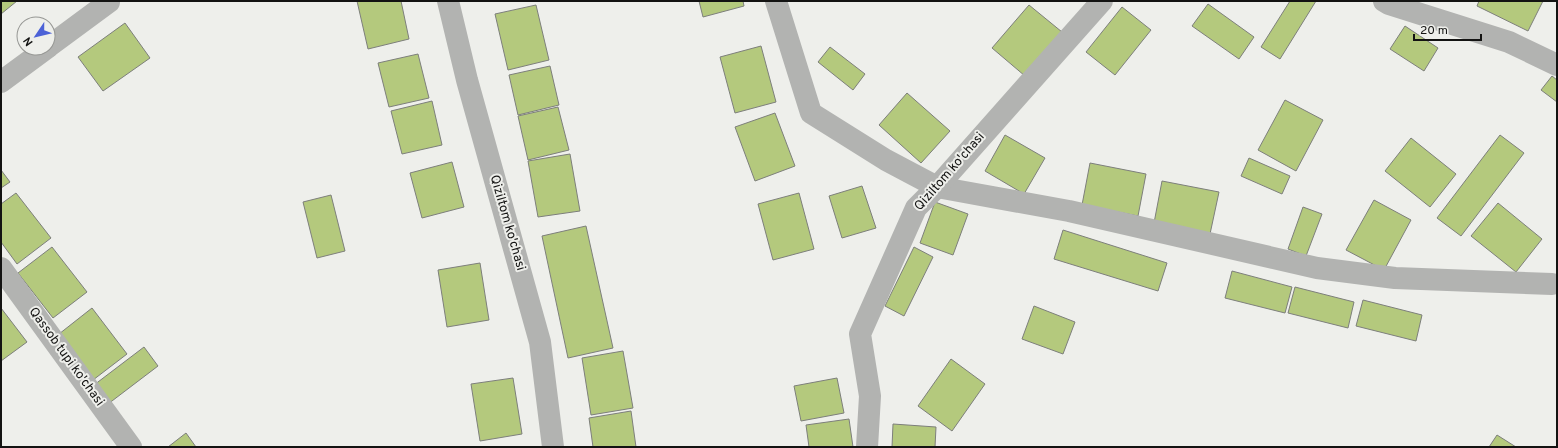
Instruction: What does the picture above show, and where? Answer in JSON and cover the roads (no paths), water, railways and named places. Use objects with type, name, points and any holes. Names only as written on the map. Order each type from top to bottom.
[{"type":"street","name":"Qiziltom ko'chasi","points":[[448,1],[468,80],[540,342],[553,447]]},
{"type":"street","points":[[776,1],[811,114],[886,160],[937,187],[1069,211],[1317,268],[1395,278],[1555,286]]},
{"type":"street","name":"Qiziltom ko'chasi","points":[[867,447],[870,396],[860,334],[916,208],[937,187],[1102,1]]},
{"type":"street","points":[[1384,1],[1389,4],[1509,42],[1557,65]]},
{"type":"street","points":[[56,41],[110,2]]},
{"type":"street","points":[[1,82],[35,56]]},
{"type":"street","name":"Qassob tupi ko'chasi","points":[[1,268],[131,447]]}]
